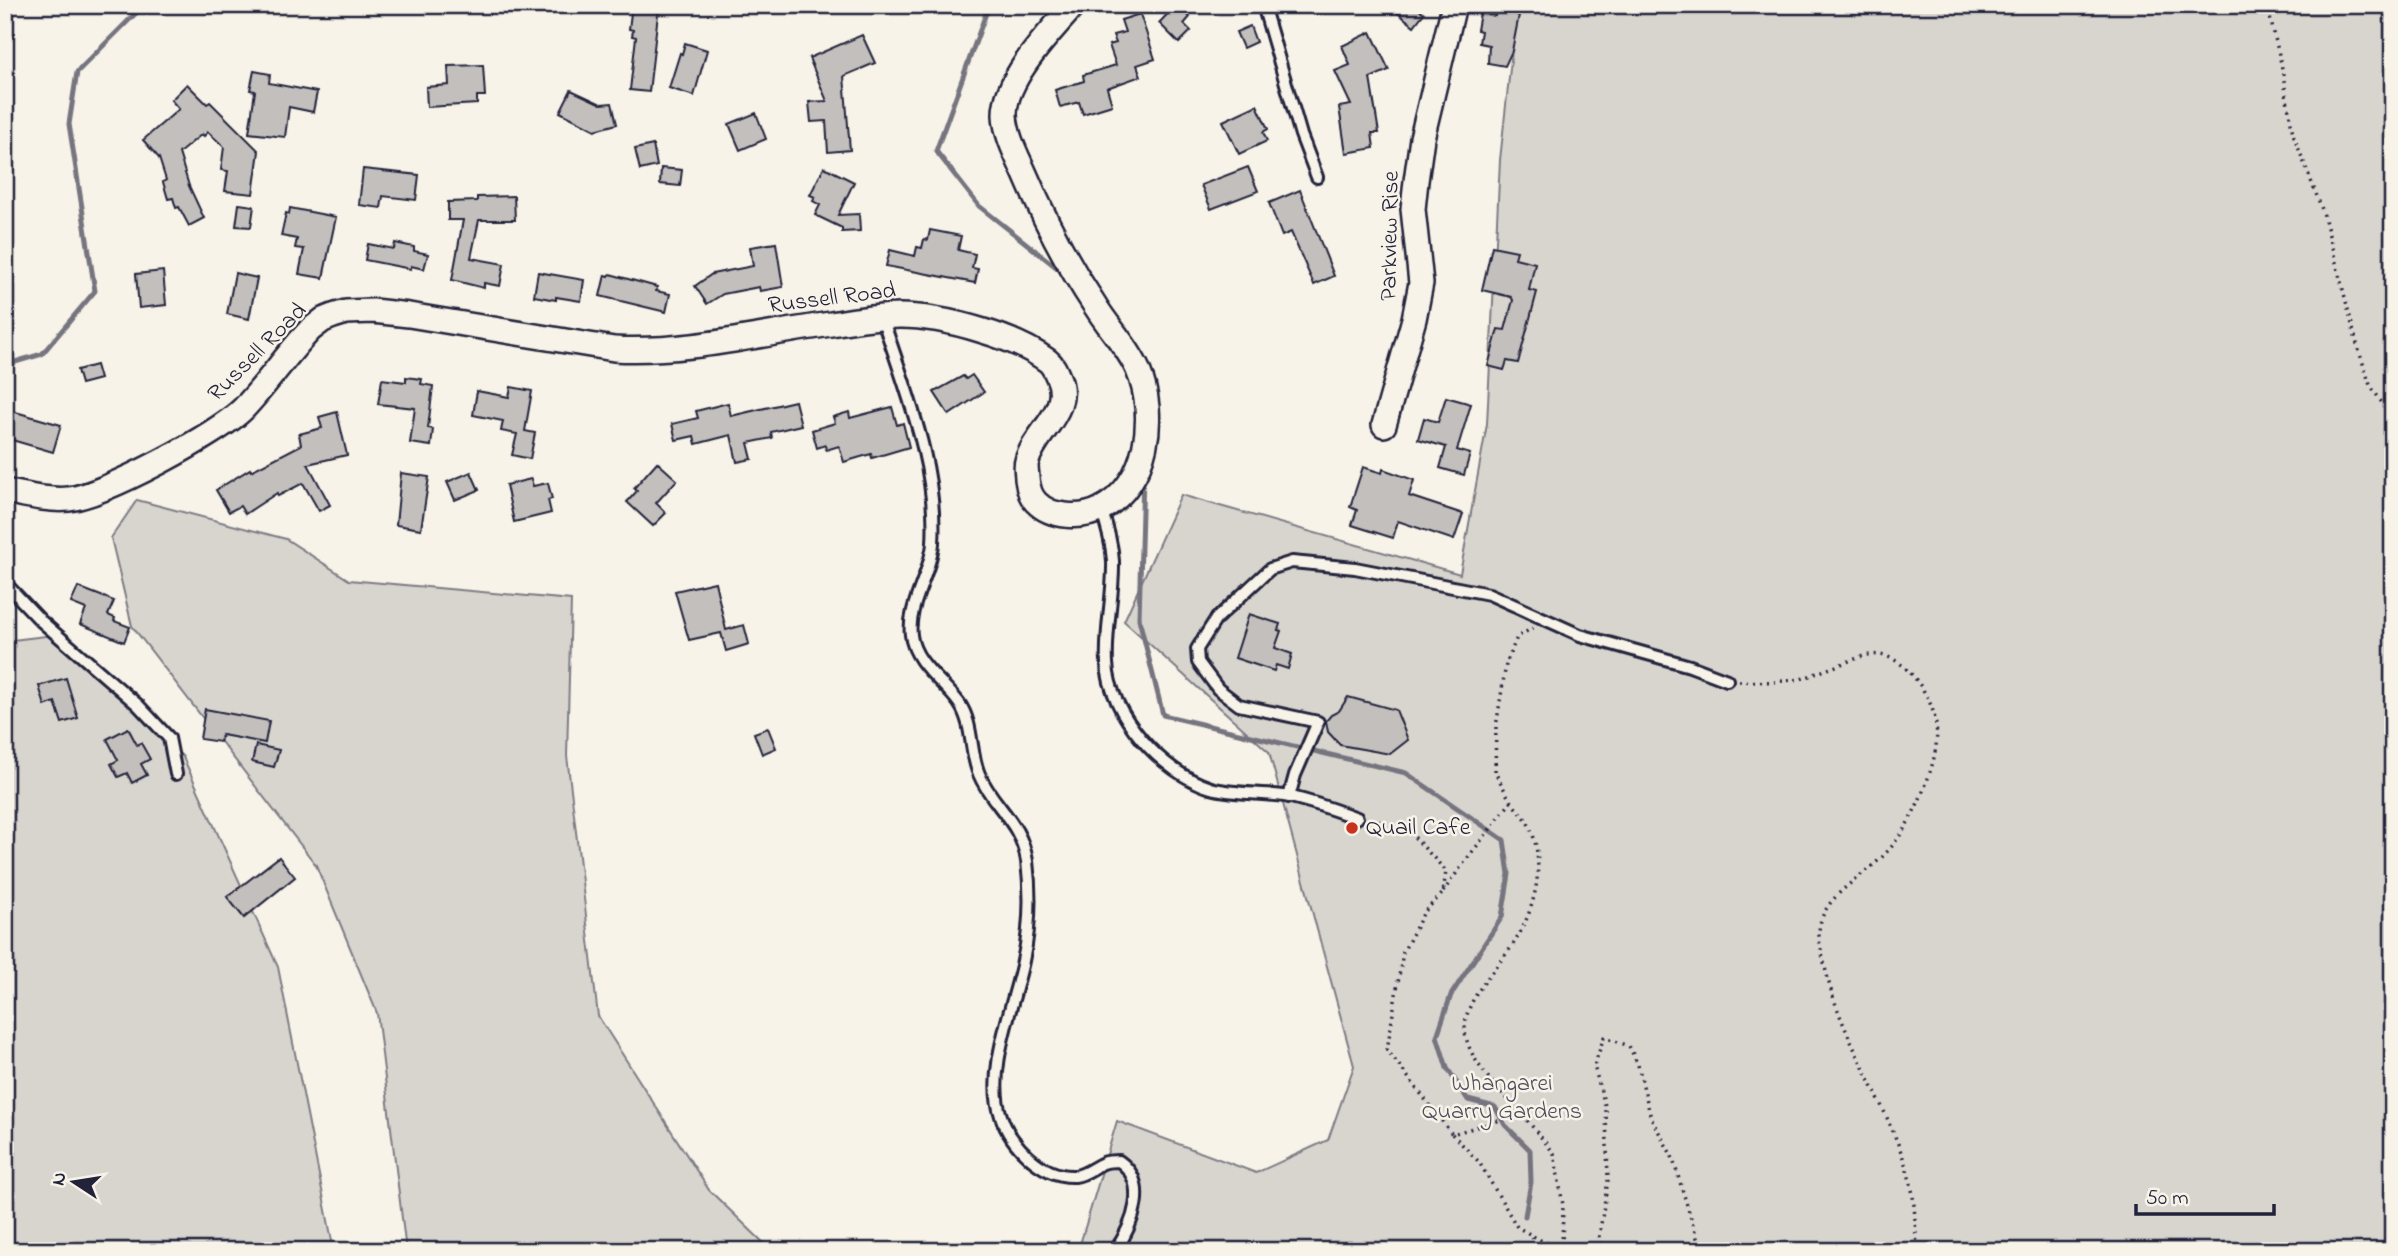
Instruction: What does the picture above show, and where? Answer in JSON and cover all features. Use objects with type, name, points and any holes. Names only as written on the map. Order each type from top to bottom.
[{"type":"street","points":[[1074,5],[1025,66],[1012,88],[1005,112],[1008,133],[1063,256],[1136,366],[1146,392],[1148,423],[1138,469],[1123,491],[1101,509]]},
{"type":"street","name":"Parkview Rise","points":[[1384,425],[1415,319],[1419,295],[1413,209],[1416,181],[1422,138],[1454,5]]},
{"type":"street","name":"Russell Road","points":[[5,491],[51,499],[82,496],[165,459],[226,424],[243,409],[310,330],[323,320],[346,312],[373,311],[409,315],[614,349],[642,351],[667,350],[882,317],[922,317],[1002,336],[1052,364],[1061,383],[1061,402],[1052,420],[1036,441],[1026,463],[1028,486],[1036,502],[1053,513],[1079,516],[1101,509]]},
{"type":"lane","points":[[1264,5],[1301,135],[1318,177]]},
{"type":"lane","points":[[882,317],[926,460],[931,498],[933,543],[928,570],[911,621],[911,636],[918,655],[958,702],[968,718],[979,774],[1014,825],[1027,859],[1028,921],[1024,959],[997,1065],[1000,1115],[1024,1153],[1058,1173],[1075,1176],[1104,1162],[1119,1161],[1129,1168],[1136,1189],[1134,1216],[1115,1251]]},
{"type":"lane","points":[[1101,509],[1113,561],[1107,665],[1115,700],[1130,725],[1167,763],[1209,787],[1230,792],[1289,797],[1357,818]]},
{"type":"lane","points":[[1289,797],[1295,775],[1318,722],[1239,705],[1218,689],[1198,662],[1197,649],[1216,619],[1270,569],[1292,562],[1355,568],[1489,594],[1580,635],[1690,666],[1727,680]]},
{"type":"lane","points":[[5,583],[41,621],[138,705],[169,738],[176,774]]},
{"type":"path","points":[[2267,5],[2281,63],[2293,134],[2323,212],[2358,348],[2370,385],[2393,419]]},
{"type":"path","points":[[1511,802],[1443,893],[1424,912],[1403,952],[1387,1050],[1452,1134],[1479,1162],[1517,1227],[1561,1249],[1563,1205],[1554,1153],[1478,1064],[1465,1036],[1469,1005],[1515,941],[1532,909],[1539,872],[1534,840],[1525,819],[1511,802],[1495,772],[1496,727],[1506,664],[1517,637],[1546,620]]},
{"type":"path","points":[[1727,680],[1774,682],[1801,679],[1863,656],[1874,653],[1888,655],[1904,666],[1917,682],[1935,715],[1938,741],[1935,761],[1918,805],[1888,851],[1830,903],[1820,917],[1819,938],[1828,982],[1843,1024],[1886,1118],[1910,1179],[1918,1251]]},
{"type":"path","points":[[1357,818],[1404,826],[1446,871],[1443,893]]},
{"type":"path","points":[[1601,1251],[1599,1237],[1608,1180],[1606,1109],[1594,1066],[1604,1037],[1629,1046],[1638,1065],[1651,1118],[1672,1156],[1701,1251]]},
{"type":"path","points":[[1452,1134],[1521,1114]]},
{"type":"path","points":[[1531,1236],[1536,1251]]},
{"type":"green space","name":"Whangarei Quarry Gardens","points":[[1517,5],[2393,5],[2393,1251],[1078,1251],[1117,1121],[1256,1173],[1328,1140],[1354,1066],[1269,752],[1124,621],[1181,495],[1460,574],[1487,424],[1500,160]]},
{"type":"green space","points":[[137,500],[286,539],[349,580],[571,600],[567,756],[598,1016],[709,1190],[772,1251],[406,1251],[377,1013],[316,865],[132,626],[111,538]]},
{"type":"green space","points":[[62,634],[183,757],[278,967],[334,1251],[5,1251],[5,641]]},
{"type":"building","points":[[632,5],[659,5],[649,92],[630,90],[636,37],[632,36],[633,30],[629,29]]},
{"type":"building","points":[[1176,5],[1190,17],[1184,24],[1191,31],[1179,43],[1159,23]]},
{"type":"building","points":[[1388,5],[1413,5],[1424,13],[1414,26]]},
{"type":"building","points":[[1496,10],[1519,15],[1512,51],[1505,66],[1488,63],[1489,45],[1479,43],[1481,31],[1477,30],[1480,13],[1495,16]]},
{"type":"building","points":[[1140,14],[1155,59],[1137,65],[1141,76],[1107,88],[1112,105],[1083,114],[1079,102],[1060,107],[1055,90],[1084,81],[1083,75],[1116,65],[1109,45],[1116,43],[1113,35],[1125,32],[1121,20]]},
{"type":"building","points":[[1250,26],[1256,42],[1243,48],[1236,32]]},
{"type":"building","points":[[1371,32],[1389,70],[1370,78],[1379,133],[1372,133],[1374,148],[1346,153],[1339,107],[1351,105],[1335,71],[1350,65],[1342,46]]},
{"type":"building","points":[[862,35],[875,63],[844,76],[850,150],[828,152],[826,121],[811,122],[809,102],[827,101],[809,58]]},
{"type":"building","points":[[685,43],[707,50],[694,96],[669,88]]},
{"type":"building","points":[[483,65],[485,96],[477,96],[477,104],[427,107],[426,87],[449,85],[448,66]]},
{"type":"building","points":[[254,71],[270,74],[269,83],[317,92],[313,112],[289,107],[285,137],[249,133],[255,91],[250,90]]},
{"type":"building","points":[[187,84],[207,104],[210,102],[259,151],[253,194],[225,191],[228,171],[221,170],[224,147],[208,132],[179,153],[189,186],[204,218],[189,226],[179,207],[176,208],[173,198],[168,199],[163,182],[166,180],[159,158],[143,140],[179,109],[171,100]]},
{"type":"building","points":[[571,90],[601,104],[612,103],[617,124],[595,130],[560,112]]},
{"type":"building","points":[[1257,105],[1268,129],[1263,132],[1267,141],[1239,154],[1223,121]]},
{"type":"building","points":[[756,113],[766,139],[740,150],[729,124]]},
{"type":"building","points":[[653,145],[657,166],[640,170],[635,149]]},
{"type":"building","points":[[824,167],[854,182],[838,215],[859,214],[860,231],[842,232],[842,228],[815,215],[820,205],[813,201],[815,197],[810,195]]},
{"type":"building","points":[[1248,167],[1258,191],[1211,209],[1201,185]]},
{"type":"building","points":[[661,168],[682,170],[680,186],[660,184]]},
{"type":"building","points":[[363,169],[419,175],[416,200],[383,196],[381,208],[359,205]]},
{"type":"building","points":[[1300,190],[1334,276],[1314,285],[1291,232],[1282,236],[1269,203]]},
{"type":"building","points":[[514,196],[515,220],[479,220],[471,258],[504,264],[500,286],[484,283],[484,288],[452,280],[463,220],[448,220],[448,202],[477,201],[477,197]]},
{"type":"building","points":[[239,204],[254,206],[251,227],[236,226]]},
{"type":"building","points":[[290,208],[336,217],[323,278],[299,274],[304,249],[295,248],[297,239],[281,236],[286,213],[289,214]]},
{"type":"building","points":[[930,230],[961,236],[958,250],[975,254],[972,268],[978,269],[975,283],[886,266],[890,250],[915,256],[917,247],[922,248],[924,239],[928,240]]},
{"type":"building","points":[[395,243],[414,247],[414,251],[428,254],[424,269],[365,260],[368,244],[394,249]]},
{"type":"building","points":[[776,243],[783,287],[760,291],[759,287],[723,294],[707,304],[695,286],[712,274],[753,266],[750,247]]},
{"type":"building","points":[[1492,246],[1517,251],[1515,258],[1535,263],[1529,290],[1537,292],[1518,363],[1507,361],[1504,370],[1488,366],[1498,329],[1505,330],[1513,300],[1511,297],[1482,290]]},
{"type":"building","points":[[163,271],[166,305],[139,308],[136,274]]},
{"type":"building","points":[[538,272],[584,280],[581,301],[534,296]]},
{"type":"building","points":[[235,273],[257,278],[249,319],[227,314]]},
{"type":"building","points":[[605,275],[657,287],[656,291],[670,294],[666,312],[600,296]]},
{"type":"building","points":[[96,365],[100,379],[81,384],[77,370]]},
{"type":"building","points":[[972,375],[984,392],[949,415],[934,392],[963,376],[966,379]]},
{"type":"building","points":[[406,377],[422,379],[421,384],[433,386],[428,428],[433,429],[431,446],[410,443],[415,408],[378,404],[382,379],[406,382]]},
{"type":"building","points":[[511,387],[532,391],[525,431],[535,433],[530,459],[512,455],[517,434],[501,431],[503,421],[473,415],[477,391],[509,397]]},
{"type":"building","points":[[1446,397],[1471,404],[1457,450],[1470,454],[1464,475],[1440,468],[1446,447],[1418,439],[1424,418],[1438,422]]},
{"type":"building","points":[[795,401],[801,425],[771,432],[772,438],[748,443],[752,459],[737,462],[731,435],[696,444],[694,436],[676,440],[672,424],[698,418],[696,411],[728,403],[731,416]]},
{"type":"building","points":[[892,407],[897,425],[903,423],[909,447],[872,458],[871,454],[844,462],[839,446],[826,450],[825,445],[817,448],[812,430],[835,423],[833,417],[849,412],[850,418]]},
{"type":"building","points":[[5,409],[61,425],[53,452],[5,438]]},
{"type":"building","points":[[337,412],[347,455],[308,464],[330,505],[319,511],[303,483],[278,496],[277,493],[245,514],[240,506],[229,512],[216,490],[250,469],[251,471],[301,445],[299,434],[322,428],[319,417]]},
{"type":"building","points":[[657,462],[677,480],[656,503],[666,513],[653,526],[627,502],[637,491],[634,488]]},
{"type":"building","points":[[1363,467],[1382,473],[1383,469],[1414,480],[1409,496],[1463,514],[1454,540],[1398,521],[1393,538],[1352,525],[1357,510],[1350,507]]},
{"type":"building","points":[[471,472],[479,490],[455,500],[447,482]]},
{"type":"building","points":[[401,473],[429,477],[421,529],[396,525]]},
{"type":"building","points":[[531,479],[533,486],[548,483],[552,499],[548,500],[551,513],[514,522],[506,485]]},
{"type":"building","points":[[715,582],[726,630],[744,625],[749,644],[726,651],[721,633],[689,640],[675,591]]},
{"type":"building","points":[[78,587],[114,601],[108,615],[115,618],[114,621],[130,627],[124,642],[80,624],[86,609],[71,603]]},
{"type":"building","points":[[1249,614],[1280,624],[1278,630],[1281,631],[1275,648],[1292,654],[1288,669],[1276,665],[1274,671],[1235,658]]},
{"type":"building","points":[[66,678],[78,718],[62,723],[55,702],[45,706],[39,686]]},
{"type":"building","points":[[1348,697],[1396,710],[1408,740],[1390,754],[1340,745],[1328,732],[1326,721],[1339,711]]},
{"type":"building","points":[[205,709],[269,721],[265,743],[222,735],[220,742],[200,739]]},
{"type":"building","points":[[128,728],[137,745],[141,743],[150,759],[141,764],[147,775],[132,783],[127,773],[118,777],[111,764],[118,760],[107,739]]},
{"type":"building","points":[[768,728],[776,748],[762,754],[754,733]]},
{"type":"building","points":[[256,745],[279,750],[274,767],[252,762]]},
{"type":"building","points":[[279,857],[295,877],[244,918],[227,897]]},
{"type":"waterway","points":[[5,365],[42,354],[95,291],[69,124],[77,72],[144,5]]},
{"type":"waterway","points":[[989,5],[936,151],[979,206],[1065,274]]},
{"type":"waterway","points":[[1143,475],[1139,619],[1163,715],[1406,773],[1504,840],[1509,874],[1502,917],[1451,995],[1437,1036],[1447,1068],[1468,1100],[1495,1107],[1505,1125],[1530,1150],[1531,1182],[1525,1216]]},
{"type":"place","name":"Quail Cafe","points":[[1352,828]]}]
